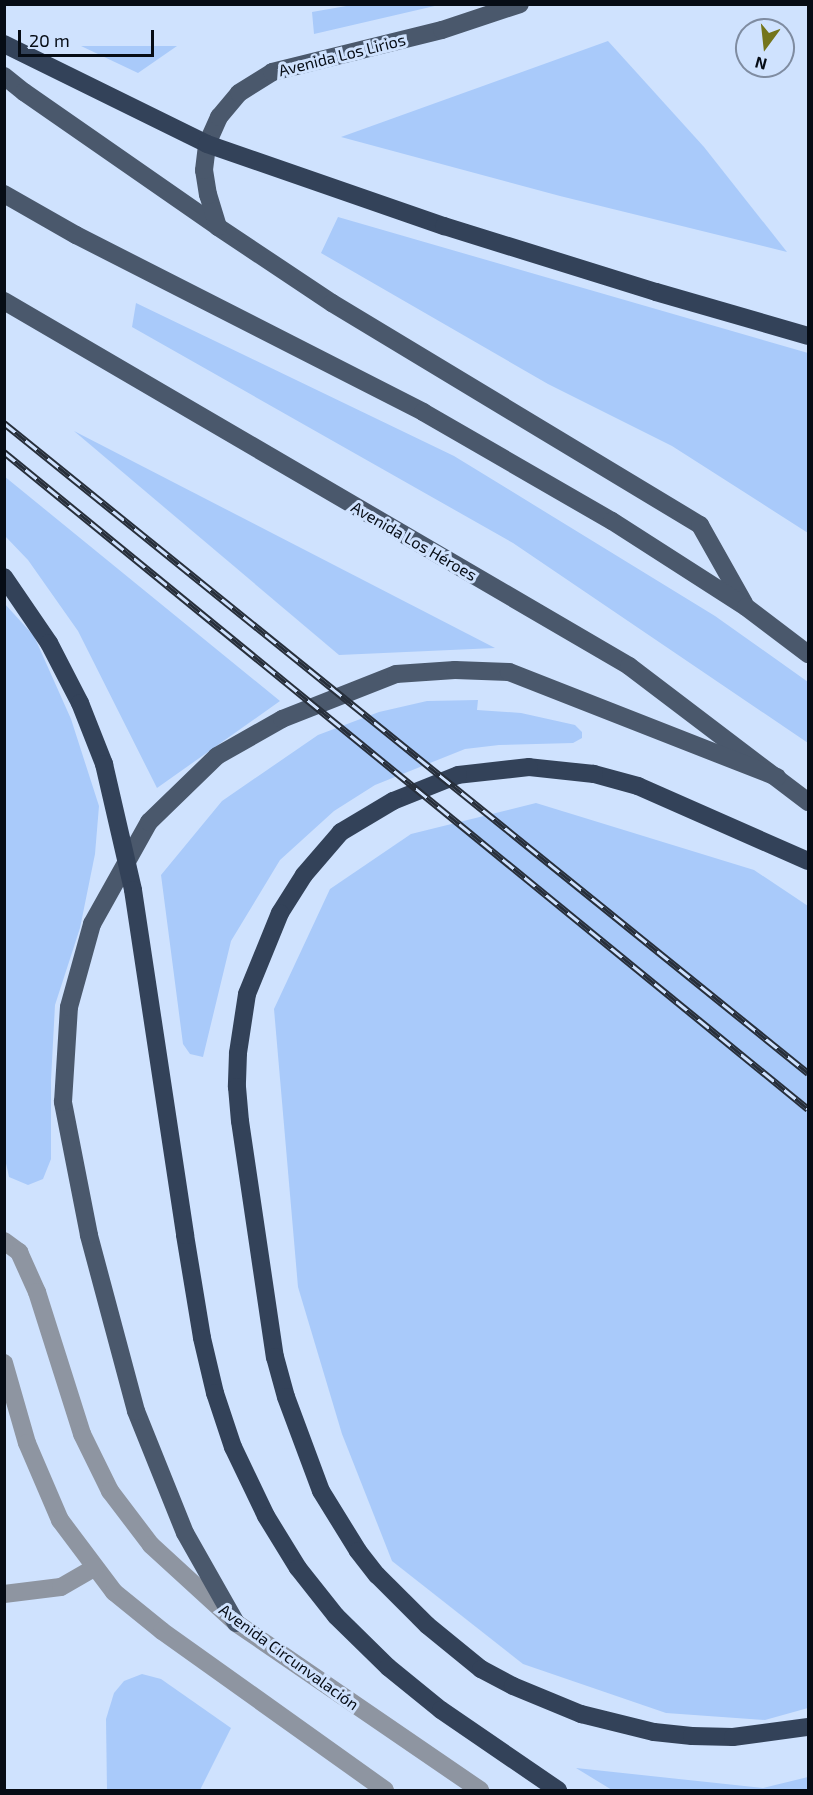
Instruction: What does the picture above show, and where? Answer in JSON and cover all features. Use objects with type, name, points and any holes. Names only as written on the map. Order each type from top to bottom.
[{"type":"highway","points":[[4,44],[207,144],[444,226],[656,292],[808,336]]},
{"type":"highway","points":[[4,577],[49,643],[80,703],[104,764],[133,890],[202,1338],[215,1393],[233,1447],[266,1516],[298,1568],[336,1616],[388,1667],[441,1710],[558,1791]]},
{"type":"highway","points":[[808,861],[638,786],[594,774],[529,767],[517,768],[458,775],[404,796],[341,832],[304,875],[280,913],[248,994],[238,1053],[237,1087],[275,1357],[285,1396],[321,1491],[353,1543],[377,1575],[427,1625],[481,1669],[521,1690],[581,1714],[654,1732],[692,1736],[733,1737],[808,1727]]},
{"type":"main road","name":"Avenida Los Lirios","points":[[218,228],[208,195],[204,170],[207,144],[219,117],[239,93],[272,72],[442,30],[520,4]]},
{"type":"main road","points":[[4,76],[218,228],[351,315],[700,525],[746,607]]},
{"type":"main road","points":[[4,194],[76,235],[423,412],[612,520],[746,607],[808,654]]},
{"type":"main road","name":"Avenida Los Héroes","points":[[4,301],[629,666],[808,802]]},
{"type":"main road","points":[[236,1623],[185,1533],[136,1411],[89,1235],[63,1102],[69,1007],[92,924],[149,822],[217,756],[282,719],[396,674],[509,672],[777,777]]},
{"type":"street","name":"Avenida Circunvalación","points":[[4,1241],[19,1252],[37,1292],[82,1434],[110,1491],[151,1545],[236,1623],[480,1791]]},
{"type":"street","points":[[4,1363],[27,1443],[60,1520],[114,1592],[162,1631],[385,1791]]},
{"type":"street","points":[[4,1594],[61,1587],[95,1567]]},
{"type":"shaded area","points":[[352,5],[439,5],[314,34],[312,12]]},
{"type":"shaded area","points":[[608,41],[704,147],[787,252],[560,196],[341,137]]},
{"type":"shaded area","points":[[81,46],[177,46],[138,73]]},
{"type":"shaded area","points":[[338,217],[808,353],[808,533],[672,446],[548,384],[321,253]]},
{"type":"shaded area","points":[[136,303],[454,456],[715,616],[808,682],[808,743],[513,543],[132,327]]},
{"type":"shaded area","points":[[74,431],[495,648],[339,655]]},
{"type":"shaded area","points":[[4,476],[280,701],[157,788],[78,631],[28,560],[5,536]]},
{"type":"shaded area","points":[[4,603],[34,636],[71,719],[99,806],[95,854],[80,928],[55,1005],[51,1080],[51,1159],[43,1179],[28,1185],[9,1177],[4,1154]]},
{"type":"shaded area","points":[[478,700],[477,710],[521,713],[575,725],[582,732],[582,738],[573,743],[499,745],[465,749],[375,785],[334,811],[280,860],[231,941],[203,1057],[190,1054],[183,1044],[161,875],[222,801],[318,735],[379,712],[427,701]]},
{"type":"shaded area","points":[[536,803],[754,870],[808,906],[808,1708],[765,1720],[666,1713],[523,1664],[392,1561],[342,1434],[298,1287],[274,1009],[330,889],[411,834]]},
{"type":"shaded area","points":[[142,1674],[161,1679],[231,1728],[200,1790],[107,1790],[106,1719],[114,1693],[124,1681]]},
{"type":"shaded area","points":[[576,1768],[763,1788],[808,1777],[808,1790],[612,1790]]},
{"type":"railway","points":[[4,423],[808,1073]]},
{"type":"railway","points":[[4,452],[808,1109]]}]
